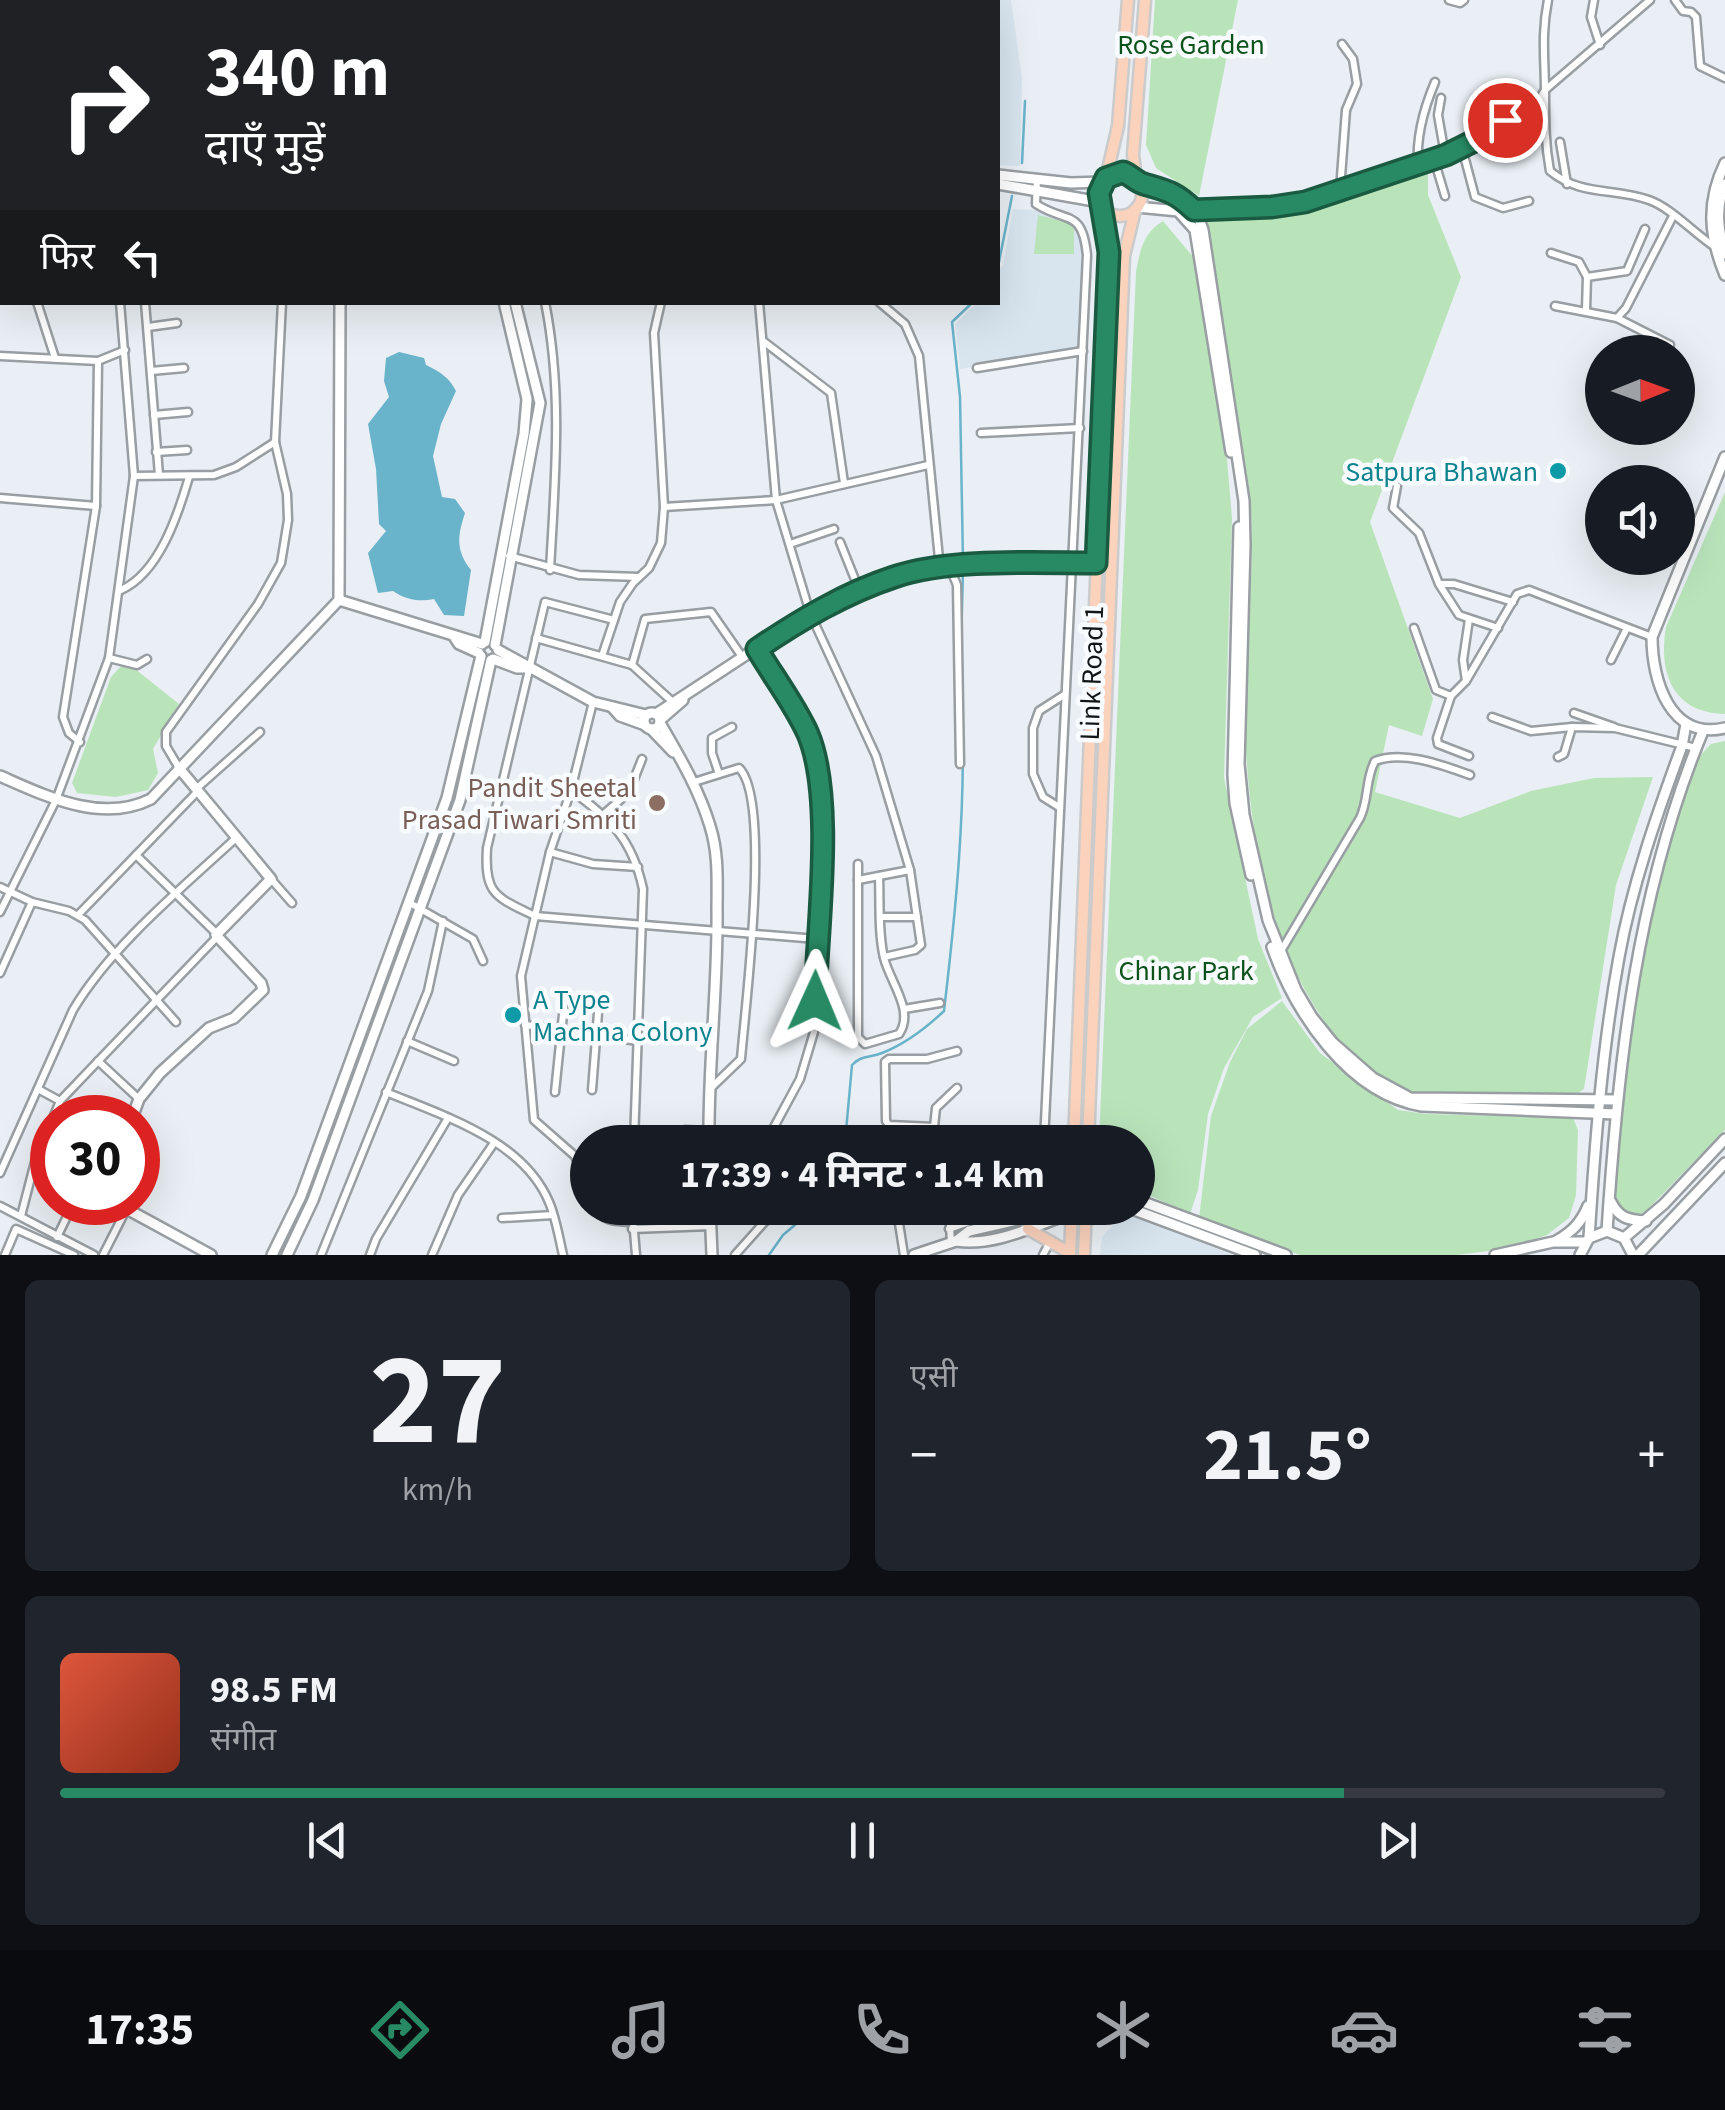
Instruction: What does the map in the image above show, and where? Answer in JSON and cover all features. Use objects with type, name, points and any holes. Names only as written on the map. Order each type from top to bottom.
[{"type":"main road","name":"Link Road 1","points":[[1075,1125],[1109,252],[1099,193],[1118,126],[1128,0]]},
{"type":"main road","name":"Link Road 1","points":[[1089,1125],[1123,275],[1142,195],[1133,155],[1145,0]]},
{"type":"main road","points":[[1104,180],[1123,172],[1137,182]]},
{"type":"main road","points":[[1101,203],[1111,214],[1119,216],[1136,209]]},
{"type":"main road","points":[[1031,1225],[1070,1254]]},
{"type":"main road","points":[[1070,1254],[1071,1225]]},
{"type":"main road","points":[[1084,1255],[1086,1225]]},
{"type":"street","points":[[1448,0],[1464,0]]},
{"type":"street","points":[[1548,0],[1542,31],[1544,134],[1550,172],[1567,186],[1647,198],[1661,204],[1715,247]]},
{"type":"street","points":[[1594,0],[1590,17],[1600,45]]},
{"type":"street","points":[[1194,210],[1305,202],[1462,148],[1535,106],[1546,90],[1650,0]]},
{"type":"street","points":[[1675,0],[1683,11],[1696,16],[1700,66],[1725,78]]},
{"type":"street","points":[[1340,190],[1346,110],[1357,84],[1352,59],[1342,44]]},
{"type":"street","points":[[1418,164],[1422,116],[1436,82]]},
{"type":"street","points":[[1441,98],[1438,115],[1446,155]]},
{"type":"street","points":[[1560,142],[1567,186]]},
{"type":"street","points":[[1462,148],[1475,197],[1503,208],[1528,202]]},
{"type":"street","points":[[1434,158],[1445,196]]},
{"type":"street","points":[[1725,163],[1711,204],[1715,247],[1725,275]]},
{"type":"street","points":[[1000,175],[1101,203]]},
{"type":"street","points":[[1000,184],[1104,180]]},
{"type":"street","points":[[1137,182],[1172,192],[1194,210],[1203,230],[1244,501],[1240,780],[1256,873],[1296,990],[1334,1043],[1373,1078],[1401,1094],[1420,1099],[1617,1100]]},
{"type":"street","points":[[1037,184],[1035,198],[1040,208],[1073,218],[1085,231],[1087,254],[1045,1125]]},
{"type":"street","points":[[1725,184],[1718,222],[1725,254]]},
{"type":"street","points":[[1136,209],[1180,212],[1192,222],[1198,242],[1239,524],[1232,774],[1235,803],[1261,916],[1293,1000],[1329,1048],[1363,1078],[1398,1100],[1422,1106],[1616,1114]]},
{"type":"street","points":[[1617,318],[1674,216]]},
{"type":"street","points":[[1586,277],[1627,271],[1645,229]]},
{"type":"street","points":[[1550,253],[1579,262],[1586,277],[1586,310]]},
{"type":"street","points":[[38,305],[55,358]]},
{"type":"street","points":[[0,912],[56,800],[109,658],[134,476],[120,305]]},
{"type":"street","points":[[145,305],[159,475]]},
{"type":"street","points":[[282,305],[275,442],[288,506],[281,563],[258,604],[166,732],[166,746],[179,768],[292,903]]},
{"type":"street","points":[[339,600],[340,305]]},
{"type":"street","points":[[488,651],[527,400],[505,305]]},
{"type":"street","points":[[288,1255],[333,1147],[415,906],[514,557],[540,403],[516,305]]},
{"type":"street","points":[[546,305],[559,410],[550,570]]},
{"type":"street","points":[[602,656],[620,602],[650,568],[662,543],[664,507],[654,333],[660,305]]},
{"type":"street","points":[[759,305],[776,500],[810,614],[876,756],[910,870],[919,948],[884,957]]},
{"type":"street","points":[[882,305],[904,324],[919,356],[928,466],[948,568],[958,585],[960,764]]},
{"type":"street","points":[[1555,306],[1617,318],[1650,335]]},
{"type":"street","points":[[148,327],[177,323]]},
{"type":"street","points":[[763,341],[831,392],[844,483]]},
{"type":"street","points":[[0,356],[98,361],[124,350]]},
{"type":"street","points":[[977,368],[1083,351]]},
{"type":"street","points":[[80,742],[69,733],[63,717],[96,506],[98,361]]},
{"type":"street","points":[[151,371],[184,368]]},
{"type":"street","points":[[154,415],[188,412]]},
{"type":"street","points":[[981,433],[1080,428]]},
{"type":"street","points":[[134,476],[214,475],[236,467],[275,442]]},
{"type":"street","points":[[156,452],[187,450]]},
{"type":"street","points":[[1725,457],[1652,637],[1652,665],[1668,704],[1686,724],[1704,731],[1725,728]]},
{"type":"street","points":[[664,507],[776,500],[928,466]]},
{"type":"street","points":[[120,591],[135,584],[162,545],[181,506],[189,477]]},
{"type":"street","points":[[1397,486],[1393,508],[1419,533],[1439,584],[1458,615],[1498,628]]},
{"type":"street","points":[[0,498],[96,506]]},
{"type":"street","points":[[790,544],[834,528]]},
{"type":"street","points":[[840,542],[860,592]]},
{"type":"street","points":[[501,554],[550,570],[612,578],[640,577]]},
{"type":"street","points":[[0,776],[56,800],[86,807],[132,806],[151,799],[339,600],[488,651],[593,702],[612,706],[620,716],[653,721],[810,614],[896,576],[974,565],[1096,563]]},
{"type":"street","points":[[1439,584],[1454,584],[1514,602]]},
{"type":"street","points":[[1469,756],[1436,742],[1451,696],[1466,682],[1517,594],[1530,590],[1652,637]]},
{"type":"street","points":[[614,620],[545,602],[486,861],[489,882],[497,898],[535,916],[816,939]]},
{"type":"street","points":[[632,665],[646,619],[711,612],[743,658]]},
{"type":"street","points":[[1466,682],[1463,660],[1469,619]]},
{"type":"street","points":[[1414,628],[1436,690],[1451,696]]},
{"type":"street","points":[[1611,660],[1627,628]]},
{"type":"street","points":[[536,638],[632,665],[676,705]]},
{"type":"street","points":[[757,649],[808,734],[815,758],[822,852],[814,1032],[800,1079],[775,1125]]},
{"type":"street","points":[[109,658],[137,665],[147,659]]},
{"type":"street","points":[[1058,807],[1044,797],[1034,774],[1033,728],[1039,711],[1065,695]]},
{"type":"street","points":[[570,1152],[534,1120],[522,976],[550,852],[572,790],[593,702]]},
{"type":"street","points":[[1574,714],[1696,748]]},
{"type":"street","points":[[1492,717],[1532,731],[1615,728]]},
{"type":"street","points":[[653,721],[694,782],[711,829],[716,860],[709,1125]]},
{"type":"street","points":[[1580,1255],[1587,1240],[1600,1099],[1620,954],[1636,886],[1686,724]]},
{"type":"street","points":[[719,774],[712,738],[732,726]]},
{"type":"street","points":[[1558,756],[1564,754],[1572,727]]},
{"type":"street","points":[[1607,1231],[1629,1001],[1648,903],[1704,731]]},
{"type":"street","points":[[78,915],[198,790],[260,732]]},
{"type":"street","points":[[604,814],[629,792],[642,758]]},
{"type":"street","points":[[1280,952],[1360,818],[1375,761],[1419,760],[1470,774]]},
{"type":"street","points":[[694,782],[739,768],[752,794],[755,820],[752,936],[741,1059],[712,1087]]},
{"type":"street","points":[[572,790],[604,814],[623,835],[643,889],[636,1125]]},
{"type":"street","points":[[0,1173],[82,996],[175,894],[237,837]]},
{"type":"street","points":[[550,852],[593,864],[638,867]]},
{"type":"street","points":[[136,855],[262,982],[262,994],[234,1018],[209,1028],[142,1095]]},
{"type":"street","points":[[858,864],[859,1041],[865,1044],[899,1034],[904,1024],[904,1010],[884,957],[878,876]]},
{"type":"street","points":[[858,880],[910,870]]},
{"type":"street","points":[[66,1095],[271,879]]},
{"type":"street","points":[[0,887],[32,902],[78,915],[118,954],[176,1022]]},
{"type":"street","points":[[0,974],[32,902]]},
{"type":"street","points":[[415,906],[472,939],[483,960]]},
{"type":"street","points":[[272,1255],[290,1220],[415,906]]},
{"type":"street","points":[[881,917],[917,917]]},
{"type":"street","points":[[321,1255],[428,991],[443,922]]},
{"type":"street","points":[[592,1090],[598,1000]]},
{"type":"street","points":[[904,1010],[940,1003]]},
{"type":"street","points":[[555,1092],[564,1006]]},
{"type":"street","points":[[525,1026],[638,1041]]},
{"type":"street","points":[[407,1041],[454,1061]]},
{"type":"street","points":[[893,1125],[886,1121],[885,1062],[889,1058],[926,1058],[957,1051]]},
{"type":"street","points":[[98,1061],[135,1095]]},
{"type":"street","points":[[934,1125],[936,1108],[957,1088]]},
{"type":"street","points":[[38,1089],[48,1095]]},
{"type":"street","points":[[386,1092],[448,1118],[494,1143],[529,1169],[549,1202],[563,1255]]},
{"type":"street","points":[[370,1255],[448,1118]]},
{"type":"street","points":[[1624,1238],[1646,1221],[1725,1140]]},
{"type":"street","points":[[320,1142],[333,1147]]},
{"type":"street","points":[[432,1255],[458,1195],[494,1143]]},
{"type":"street","points":[[1494,1255],[1553,1242],[1587,1240],[1607,1231],[1624,1238],[1635,1255],[1725,1162]]},
{"type":"street","points":[[21,1216],[30,1181]]},
{"type":"street","points":[[1553,1242],[1570,1233],[1592,1197]]},
{"type":"street","points":[[1609,1200],[1620,1216],[1646,1221]]},
{"type":"street","points":[[0,1206],[94,1255]]},
{"type":"street","points":[[1155,1206],[1286,1255]]},
{"type":"street","points":[[502,1218],[552,1215]]},
{"type":"street","points":[[1155,1218],[1255,1255]]},
{"type":"street","points":[[290,1220],[301,1226]]},
{"type":"street","points":[[58,1237],[63,1225]]},
{"type":"street","points":[[103,1255],[118,1225]]},
{"type":"street","points":[[160,1225],[211,1255]]},
{"type":"street","points":[[628,1225],[711,1226],[712,1255]]},
{"type":"street","points":[[735,1255],[762,1225]]},
{"type":"street","points":[[899,1225],[904,1255]]},
{"type":"street","points":[[949,1225],[953,1242]]},
{"type":"street","points":[[949,1229],[961,1225]]},
{"type":"street","points":[[914,1255],[953,1242],[970,1231],[1014,1225]]},
{"type":"street","points":[[632,1226],[636,1255]]},
{"type":"street","points":[[4,1255],[16,1230],[74,1255]]},
{"type":"street","points":[[1043,1255],[1051,1240]]},
{"type":"shaded area","points":[[1000,0],[1011,0],[1022,79],[1020,166],[1000,165]]},
{"type":"shaded area","points":[[1013,209],[1036,210],[1071,220],[1082,231],[1085,254],[1081,349],[960,369],[955,324],[975,305],[1000,305]]},
{"type":"shaded area","points":[[1155,1224],[1232,1255],[1100,1255],[1102,1237],[1114,1225]]},
{"type":"green space","name":"Rose Garden","points":[[1155,0],[1238,0],[1199,196],[1156,168],[1146,145]]},
{"type":"green space","points":[[1428,168],[1428,195],[1461,277],[1370,522],[1433,699],[1422,736],[1389,725],[1375,792],[1460,818],[1531,791],[1594,778],[1653,777],[1616,885],[1584,1089],[1569,1099],[1446,1098],[1400,1089],[1383,1080],[1346,1048],[1317,1010],[1293,966],[1261,868],[1252,817],[1245,719],[1251,508],[1202,218],[1289,209]]},
{"type":"green space","points":[[1038,215],[1074,224],[1074,254],[1034,254]]},
{"type":"green space","name":"Chinar Park","points":[[1163,221],[1194,258],[1226,448],[1232,518],[1224,778],[1258,939],[1282,998],[1253,1017],[1224,1068],[1208,1114],[1198,1190],[1190,1214],[1155,1198],[1155,1125],[1100,1125],[1136,272],[1141,249]]},
{"type":"green space","points":[[1725,492],[1725,714],[1693,707],[1681,698],[1667,675],[1666,627],[1689,575],[1695,575],[1695,561]]},
{"type":"green space","points":[[130,665],[179,704],[153,749],[158,773],[148,790],[116,797],[77,793],[72,783],[111,677],[121,666]]},
{"type":"green space","points":[[1725,741],[1725,1130],[1645,1212],[1617,1221],[1611,1208],[1619,1079],[1653,889],[1694,762],[1711,744]]},
{"type":"green space","points":[[1282,1001],[1320,1053],[1398,1110],[1573,1118],[1578,1130],[1576,1195],[1569,1218],[1547,1235],[1505,1249],[1456,1255],[1300,1255],[1199,1219],[1211,1116],[1230,1062],[1247,1029]]},
{"type":"water","points":[[399,352],[424,358],[426,365],[444,375],[456,391],[441,424],[433,456],[442,497],[455,499],[465,513],[459,543],[471,570],[464,616],[444,615],[434,599],[413,600],[393,591],[378,593],[368,553],[386,531],[379,524],[376,469],[368,424],[389,397],[384,381],[386,358]]},
{"type":"waterway","points":[[1022,163],[1025,101]]},
{"type":"waterway","points":[[1000,257],[1012,196]]},
{"type":"waterway","points":[[963,562],[960,397],[952,322],[970,305]]},
{"type":"waterway","points":[[961,647],[963,570]]},
{"type":"waterway","points":[[847,1125],[852,1065],[899,1045],[944,1011],[959,858],[962,705]]},
{"type":"waterway","points":[[769,1255],[795,1225]]},
{"type":"place","name":"Satpura Bhawan","points":[[1558,471]]},
{"type":"place","name":"Pandit Sheetal Prasad Tiwari Smriti","points":[[657,803]]},
{"type":"place","name":"A Type Machna Colony","points":[[513,1015]]},
{"type":"route","points":[[815,1001],[822,852],[820,788],[808,734],[757,649],[810,614],[896,576],[953,566],[1096,563],[1109,252],[1099,193],[1106,178],[1123,172],[1138,183],[1172,192],[1194,210],[1272,207],[1305,202],[1446,155],[1486,135],[1505,120]]}]
